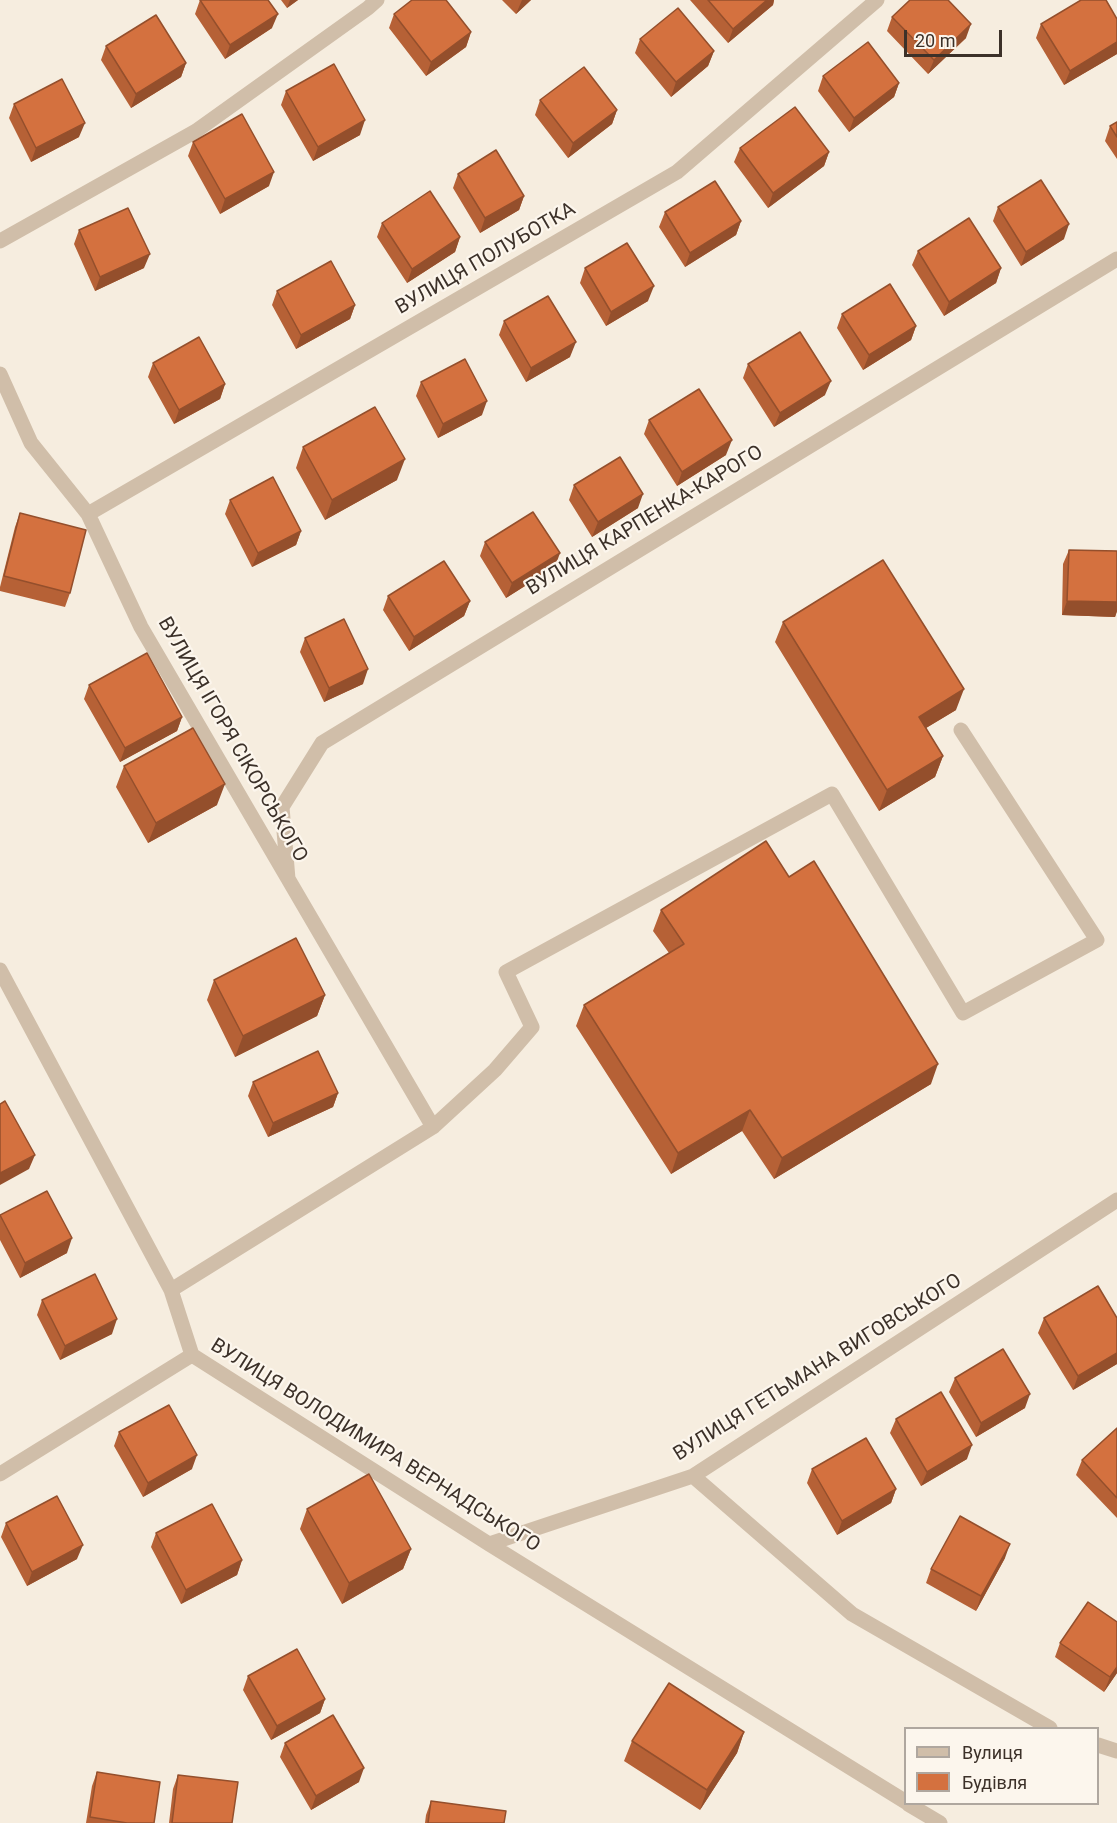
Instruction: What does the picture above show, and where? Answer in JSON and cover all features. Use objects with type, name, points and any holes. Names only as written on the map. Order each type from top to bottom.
[{"type":"street","points":[[0,241],[196,131],[376,0]]},
{"type":"street","name":"ВУЛИЦЯ ПОЛУБОТКА","points":[[88,514],[677,172],[877,0]]},
{"type":"street","name":"ВУЛИЦЯ КАРПЕНКА-КАРОГО","points":[[288,879],[282,807],[322,743],[1117,258]]},
{"type":"street","name":"ВУЛИЦЯ ІГОРЯ СІКОРСЬКОГО","points":[[0,374],[31,442],[88,514],[141,627],[433,1127]]},
{"type":"street","points":[[171,1290],[433,1127],[495,1070],[532,1027],[506,972],[832,794],[963,1013],[1097,940],[961,730]]},
{"type":"street","name":"ВУЛИЦЯ ВОЛОДИМИРА ВЕРНАДСЬКОГО","points":[[0,970],[171,1290],[192,1355],[489,1544],[904,1801]]},
{"type":"street","name":"ВУЛИЦЯ ГЕТЬМАНА ВИГОВСЬКОГО","points":[[489,1544],[693,1476],[1117,1200]]},
{"type":"street","points":[[0,1474],[192,1355]]},
{"type":"street","points":[[693,1476],[852,1614],[1048,1727]]},
{"type":"street","points":[[1099,1745],[1117,1751]]},
{"type":"street","name":"ВУЛИЦЯ ВОЛОДИМИРА ВЕРНАДСЬКОГО","points":[[910,1805],[940,1823]]},
{"type":"building","points":[[200,0],[268,0],[278,14],[230,45]]},
{"type":"building","points":[[412,0],[446,0],[471,32],[431,62],[394,14]]},
{"type":"building","points":[[708,0],[767,0],[733,29]]},
{"type":"building","points":[[910,0],[948,0],[971,24],[934,60],[892,17]]},
{"type":"building","points":[[1081,0],[1106,0],[1117,19],[1117,42],[1070,71],[1041,24]]},
{"type":"building","points":[[678,8],[714,51],[676,82],[640,39]]},
{"type":"building","points":[[156,15],[186,63],[136,94],[106,46]]},
{"type":"building","points":[[868,42],[899,83],[854,118],[823,76]]},
{"type":"building","points":[[334,64],[365,120],[318,147],[286,91]]},
{"type":"building","points":[[584,67],[617,110],[573,143],[540,100]]},
{"type":"building","points":[[62,79],[85,123],[36,148],[14,104]]},
{"type":"building","points":[[795,107],[829,152],[773,193],[740,148]]},
{"type":"building","points":[[242,114],[274,172],[225,199],[193,142]]},
{"type":"building","points":[[1117,122],[1117,137],[1110,126]]},
{"type":"building","points":[[496,150],[524,196],[485,218],[458,174]]},
{"type":"building","points":[[1041,180],[1069,224],[1026,252],[998,207]]},
{"type":"building","points":[[715,181],[741,221],[690,253],[665,212]]},
{"type":"building","points":[[430,191],[460,237],[412,269],[382,223]]},
{"type":"building","points":[[128,208],[150,254],[100,277],[79,230]]},
{"type":"building","points":[[969,218],[1001,268],[949,302],[918,251]]},
{"type":"building","points":[[627,243],[654,286],[611,312],[585,268]]},
{"type":"building","points":[[331,261],[355,305],[301,335],[277,291]]},
{"type":"building","points":[[890,284],[916,326],[869,355],[842,314]]},
{"type":"building","points":[[548,296],[576,342],[531,368],[504,321]]},
{"type":"building","points":[[800,332],[831,381],[780,413],[748,364]]},
{"type":"building","points":[[199,337],[225,384],[179,410],[153,363]]},
{"type":"building","points":[[465,359],[487,401],[443,424],[421,382]]},
{"type":"building","points":[[699,389],[732,440],[682,472],[649,420]]},
{"type":"building","points":[[375,407],[405,459],[332,500],[303,447]]},
{"type":"building","points":[[620,457],[643,494],[598,522],[574,485]]},
{"type":"building","points":[[273,477],[301,531],[258,553],[230,500]]},
{"type":"building","points":[[533,512],[560,553],[512,583],[485,542]]},
{"type":"building","points":[[20,513],[86,530],[70,593],[4,576]]},
{"type":"building","points":[[1069,550],[1117,551],[1117,602],[1067,601]]},
{"type":"building","points":[[883,560],[964,689],[919,717],[943,756],[887,790],[783,622]]},
{"type":"building","points":[[444,561],[470,601],[414,637],[388,596]]},
{"type":"building","points":[[344,619],[368,669],[329,688],[305,638]]},
{"type":"building","points":[[147,653],[182,717],[125,748],[89,685]]},
{"type":"building","points":[[193,728],[225,784],[156,823],[124,766]]},
{"type":"building","points":[[766,841],[789,877],[814,861],[938,1064],[782,1158],[750,1110],[678,1153],[584,1005],[684,944],[661,910]]},
{"type":"building","points":[[296,938],[325,995],[243,1036],[214,980]]},
{"type":"building","points":[[318,1051],[338,1093],[273,1123],[253,1082]]},
{"type":"building","points":[[5,1101],[35,1155],[0,1173],[0,1104]]},
{"type":"building","points":[[47,1191],[72,1238],[25,1263],[0,1215]]},
{"type":"building","points":[[95,1274],[117,1319],[65,1346],[42,1300]]},
{"type":"building","points":[[1098,1286],[1117,1318],[1117,1353],[1078,1376],[1044,1318]]},
{"type":"building","points":[[1003,1349],[1030,1394],[981,1423],[955,1378]]},
{"type":"building","points":[[941,1392],[972,1445],[927,1472],[896,1419]]},
{"type":"building","points":[[169,1405],[197,1455],[148,1483],[119,1432]]},
{"type":"building","points":[[1117,1428],[1117,1498],[1082,1460]]},
{"type":"building","points":[[866,1438],[896,1489],[842,1521],[812,1469]]},
{"type":"building","points":[[369,1474],[411,1549],[349,1583],[307,1509]]},
{"type":"building","points":[[57,1496],[83,1545],[32,1572],[6,1523]]},
{"type":"building","points":[[212,1504],[242,1560],[186,1590],[156,1533]]},
{"type":"building","points":[[960,1516],[1010,1544],[981,1596],[931,1569]]},
{"type":"building","points":[[1088,1602],[1117,1622],[1117,1667],[1110,1677],[1060,1643]]},
{"type":"building","points":[[297,1649],[325,1699],[277,1726],[248,1676]]},
{"type":"building","points":[[669,1683],[744,1732],[707,1790],[632,1741]]},
{"type":"building","points":[[333,1715],[364,1768],[316,1796],[285,1743]]},
{"type":"building","points":[[97,1772],[160,1782],[154,1823],[127,1823],[90,1817]]},
{"type":"building","points":[[178,1775],[238,1782],[232,1823],[172,1823]]},
{"type":"building","points":[[431,1801],[506,1811],[504,1823],[428,1823]]}]
